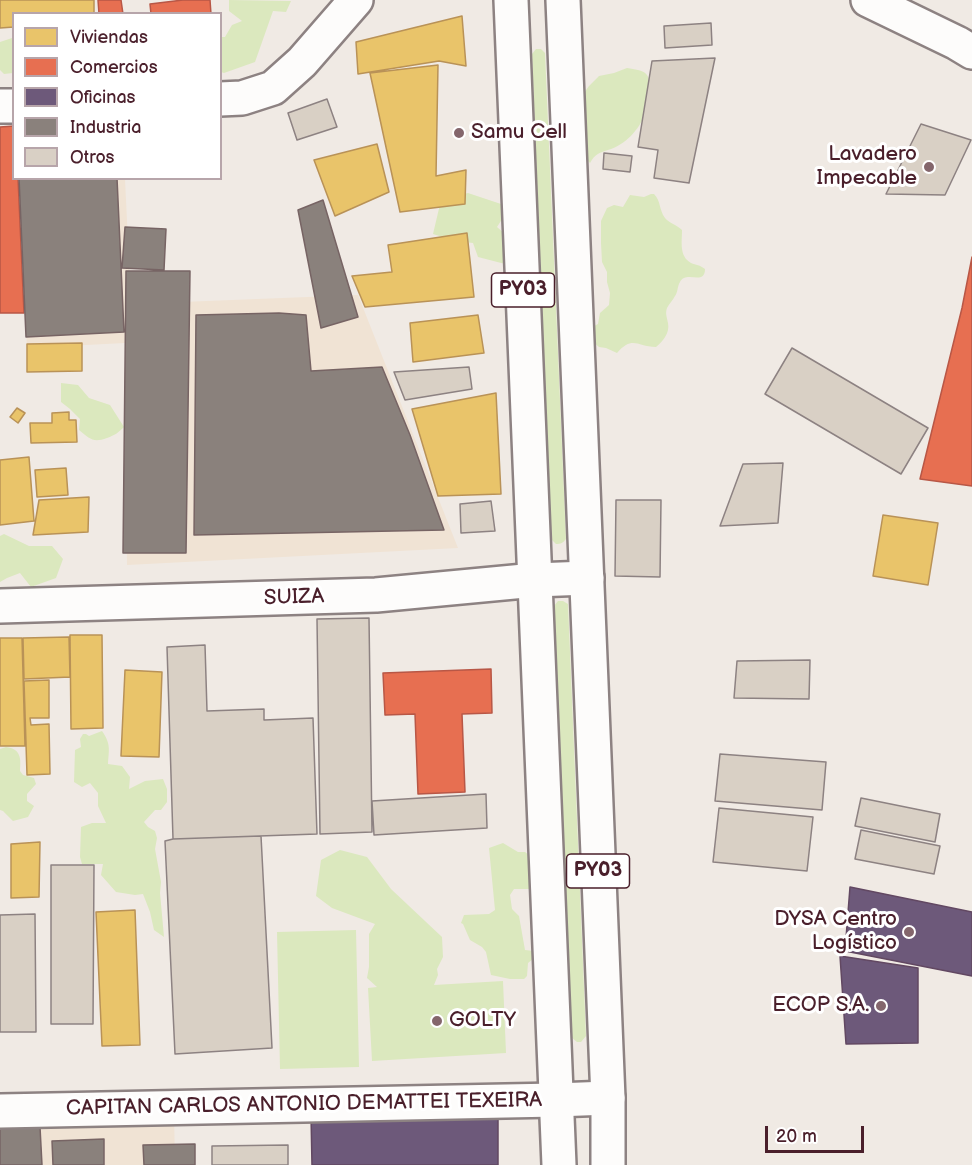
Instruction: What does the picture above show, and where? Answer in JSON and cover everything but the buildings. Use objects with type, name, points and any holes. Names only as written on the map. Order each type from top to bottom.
[{"type":"main road","points":[[222,99],[242,98],[273,88],[302,62],[356,0]]},
{"type":"main road","name":"PY03","points":[[511,0],[559,1165]]},
{"type":"main road","name":"PY03","points":[[564,0],[608,1098],[608,1165]]},
{"type":"main road","points":[[868,0],[972,52]]},
{"type":"main road","name":"SUIZA","points":[[0,606],[376,595],[535,580],[586,578]]},
{"type":"main road","name":"CAPITAN CARLOS ANTONIO DEMATTEI TEXEIRA","points":[[0,1110],[608,1098]]},
{"type":"shaded area","points":[[19,180],[125,180],[131,304],[358,295],[458,548],[127,565],[125,343],[27,348]]},
{"type":"shaded area","points":[[174,1111],[175,1165],[0,1165],[0,1119]]},
{"type":"green space","points":[[229,0],[291,1],[286,12],[273,11],[255,62],[224,73],[222,72],[222,37],[225,37],[232,25],[242,21],[229,11]]},
{"type":"green space","points":[[12,38],[12,73],[4,74],[0,70],[0,42]]},
{"type":"green space","points":[[536,49],[541,49],[545,53],[566,539],[558,544],[551,539],[532,54]]},
{"type":"green space","points":[[627,68],[642,71],[649,79],[645,114],[639,126],[626,141],[598,154],[590,163],[582,155],[581,97],[599,76]]},
{"type":"green space","points":[[468,193],[510,207],[497,227],[512,240],[505,264],[478,257],[473,243],[433,234],[441,200]]},
{"type":"green space","points":[[651,194],[656,197],[665,218],[682,230],[682,248],[685,257],[691,263],[705,269],[704,274],[702,277],[686,277],[680,282],[666,310],[667,333],[659,345],[650,347],[631,343],[617,353],[599,347],[593,342],[592,327],[598,324],[600,313],[609,305],[610,293],[607,272],[602,262],[601,221],[607,208],[614,205],[623,207],[630,195],[644,197]]},
{"type":"green space","points":[[61,383],[78,385],[89,398],[110,405],[124,427],[114,435],[102,439],[95,440],[86,436],[79,430],[80,419],[61,402]]},
{"type":"green space","points":[[4,534],[29,546],[52,546],[63,559],[56,578],[31,587],[20,573],[0,582],[0,536]]},
{"type":"green space","points":[[558,601],[568,604],[586,1036],[581,1042],[571,1037],[554,606]]},
{"type":"green space","points":[[102,731],[108,743],[108,764],[122,766],[130,777],[129,789],[145,781],[163,779],[167,789],[167,802],[161,810],[155,810],[144,822],[155,831],[157,838],[155,849],[161,882],[164,937],[154,930],[143,894],[116,892],[101,875],[103,864],[82,864],[80,857],[81,827],[92,823],[106,823],[98,806],[98,793],[90,783],[82,787],[74,782],[75,750],[81,747],[80,739],[83,734],[89,736]]},
{"type":"green space","points":[[6,747],[17,752],[20,758],[20,771],[23,775],[34,778],[36,784],[27,794],[27,801],[34,806],[28,817],[13,821],[0,810],[0,749]]},
{"type":"green space","points":[[503,843],[518,852],[525,852],[542,865],[534,889],[514,889],[510,895],[512,909],[519,916],[525,950],[534,951],[533,959],[528,963],[527,976],[524,979],[491,975],[486,952],[470,940],[461,923],[464,915],[489,914],[495,910],[489,848]]},
{"type":"green space","points":[[340,850],[367,857],[391,889],[442,937],[443,957],[437,969],[438,975],[434,985],[503,981],[506,1053],[372,1061],[368,988],[377,987],[367,978],[369,934],[375,924],[332,908],[316,896],[321,860]]},
{"type":"green space","points":[[356,930],[359,1067],[280,1069],[277,932]]},
{"type":"place","name":"Samu Cell","points":[[459,133]]},
{"type":"place","name":"Lavadero Impecable","points":[[929,167]]},
{"type":"place","name":"DYSA Centro Logístico","points":[[909,932]]},
{"type":"place","name":"ECOP S.A.","points":[[881,1006]]},
{"type":"place","name":"GOLTY","points":[[437,1021]]}]
